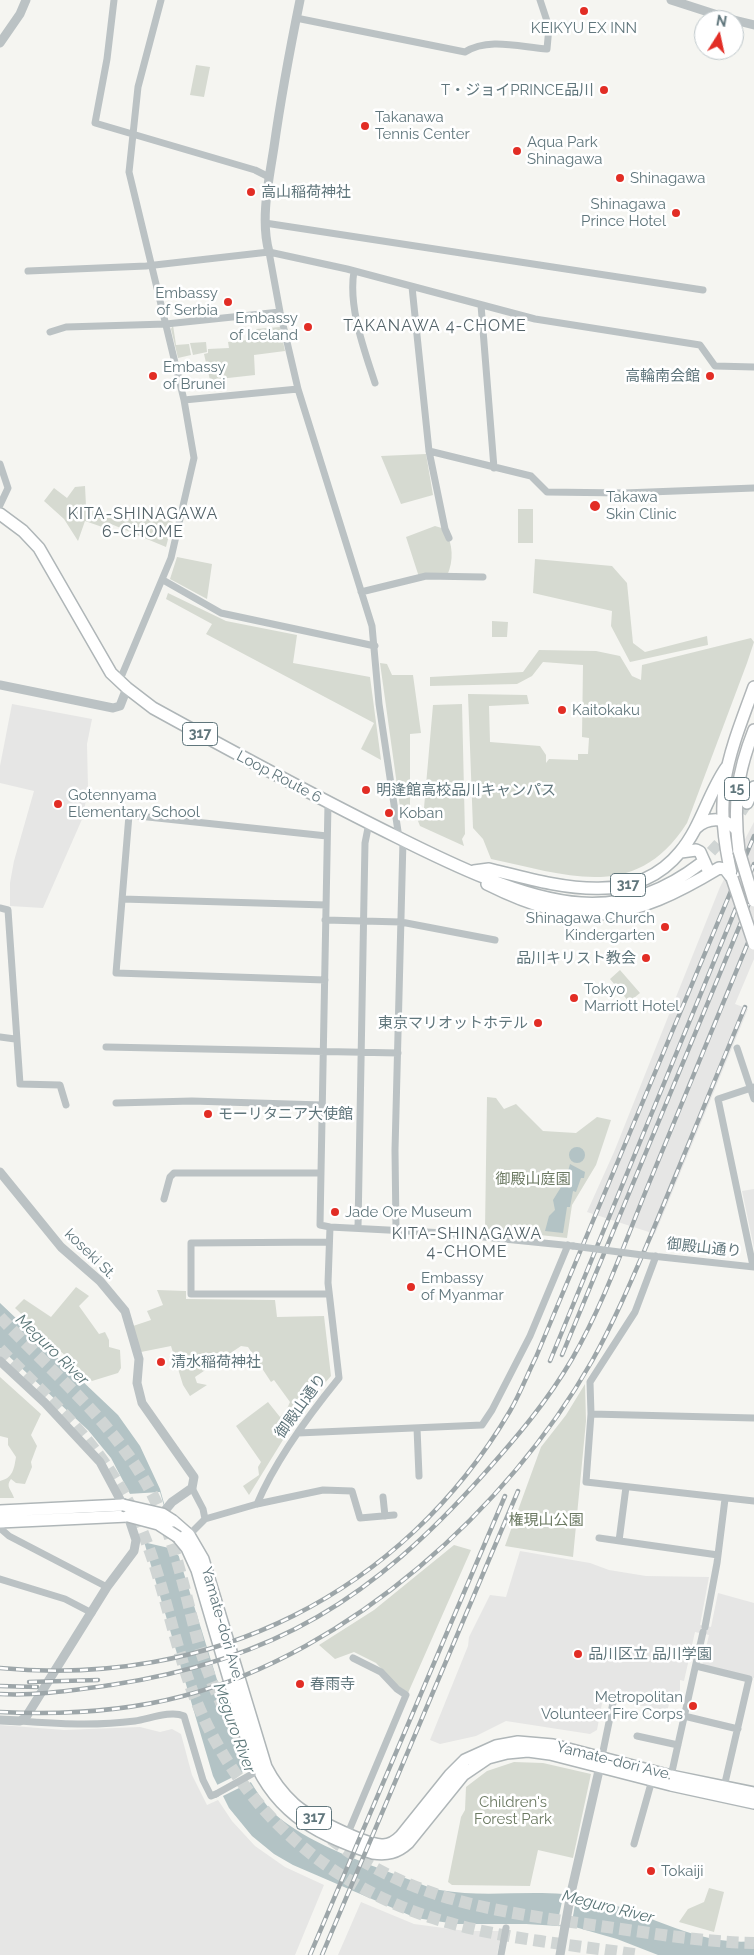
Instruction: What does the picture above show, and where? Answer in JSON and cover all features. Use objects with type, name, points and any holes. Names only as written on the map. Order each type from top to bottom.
[{"type":"main road","name":"Loop Route 6","points":[[0,514],[23,531],[39,548],[100,654],[123,685],[153,708],[328,803],[472,871]]},
{"type":"main road","name":"15","points":[[754,687],[726,768],[722,821],[732,878],[754,944]]},
{"type":"main road","name":"15","points":[[754,730],[737,786],[736,829],[739,851],[754,901]]},
{"type":"main road","name":"317","points":[[472,871],[489,869],[564,886],[587,889],[608,889],[627,885],[654,874],[681,852],[696,828],[710,795],[726,768]]},
{"type":"main road","points":[[747,804],[754,787]]},
{"type":"main road","points":[[696,828],[706,820],[722,821],[736,829]]},
{"type":"main road","points":[[681,852],[696,850],[700,852],[708,866],[706,876]]},
{"type":"main road","name":"317","points":[[472,871],[524,891],[557,900],[591,903],[625,900],[650,892],[677,880],[700,864]]},
{"type":"main road","name":"317","points":[[472,871],[486,883],[521,901],[553,910],[587,914],[616,912],[647,905],[668,897],[721,868],[728,871],[732,878]]},
{"type":"main road","name":"Yamate-dori Ave.","points":[[0,1511],[125,1510],[162,1514],[173,1521],[203,1559],[257,1742],[272,1777],[287,1798],[307,1814],[375,1844],[392,1843],[401,1836],[457,1767],[475,1755],[496,1746],[518,1742],[540,1743],[652,1780],[754,1803]]},
{"type":"main road","name":"Yamate-dori Ave.","points":[[0,1522],[125,1510],[183,1536],[197,1570],[255,1772],[280,1803],[303,1821],[364,1850],[382,1854],[397,1851],[408,1843],[463,1775],[488,1758],[507,1752],[539,1752],[601,1762],[754,1793]]},
{"type":"street","points":[[0,43],[20,14],[26,0]]},
{"type":"street","points":[[114,0],[107,59],[95,123],[254,170],[269,177]]},
{"type":"street","points":[[0,685],[114,708],[120,706],[123,685],[163,580],[178,530],[194,458],[184,400],[129,172],[138,87],[161,0]]},
{"type":"street","points":[[300,0],[269,177],[266,223],[269,252],[280,312],[298,389],[372,626],[379,704],[401,839],[396,1229]]},
{"type":"street","points":[[296,18],[465,52],[476,45],[494,44],[547,49],[549,26],[540,0]]},
{"type":"street","points":[[671,0],[702,10]]},
{"type":"street","points":[[266,223],[703,290]]},
{"type":"street","points":[[28,271],[152,266],[269,252],[471,300],[481,306],[535,319],[700,345],[715,366],[754,367]]},
{"type":"street","points":[[354,271],[352,292],[361,334],[375,383]]},
{"type":"street","points":[[412,287],[429,451],[445,529],[449,538]]},
{"type":"street","points":[[481,306],[494,468]]},
{"type":"street","points":[[50,332],[66,327],[166,324],[280,312]]},
{"type":"street","points":[[184,400],[298,389]]},
{"type":"street","points":[[429,451],[531,476],[547,492],[754,488]]},
{"type":"street","points":[[0,464],[8,488],[0,506]]},
{"type":"street","points":[[361,592],[426,576],[483,577]]},
{"type":"street","points":[[163,580],[221,613],[374,646]]},
{"type":"street","points":[[328,803],[320,1225],[330,1227]]},
{"type":"street","points":[[325,980],[116,974],[129,815],[327,836]]},
{"type":"street","points":[[358,1228],[365,843],[369,823]]},
{"type":"street","points":[[122,898],[326,905]]},
{"type":"street","points":[[0,908],[8,910],[15,1039],[20,1084],[60,1085],[66,1105]]},
{"type":"street","points":[[325,920],[401,922],[495,940]]},
{"type":"street","points":[[0,1037],[15,1039]]},
{"type":"street","points":[[106,1048],[398,1052]]},
{"type":"street","points":[[737,1048],[752,1087],[754,1100]]},
{"type":"street","points":[[752,1087],[718,1099],[753,1267]]},
{"type":"street","points":[[116,1102],[192,1101],[322,1105]]},
{"type":"street","name":"koseki St.","points":[[0,1172],[61,1247],[100,1280],[125,1311],[138,1359],[137,1384],[142,1403],[193,1473],[194,1481],[192,1488]]},
{"type":"street","points":[[164,1199],[170,1177],[174,1173],[321,1172]]},
{"type":"street","name":"御殿山通り","points":[[257,1504],[275,1469],[298,1433],[339,1378],[328,1294],[330,1227],[396,1229],[571,1245],[753,1267]]},
{"type":"street","points":[[328,1294],[191,1294],[191,1243],[329,1242]]},
{"type":"street","points":[[298,1433],[482,1425],[492,1410],[530,1336],[571,1245]]},
{"type":"street","points":[[653,1256],[635,1312],[590,1382],[591,1414],[586,1482],[754,1501]]},
{"type":"street","points":[[0,1361],[45,1403],[100,1462],[125,1510],[136,1546],[107,1587],[26,1717],[20,1721]]},
{"type":"street","points":[[591,1414],[754,1418]]},
{"type":"street","points":[[417,1428],[419,1476]]},
{"type":"street","points":[[619,1541],[626,1487]]},
{"type":"street","points":[[162,1514],[172,1502],[192,1488],[203,1509],[205,1519]]},
{"type":"street","points":[[183,1536],[205,1519],[257,1504],[323,1490],[352,1491],[360,1518],[394,1515]]},
{"type":"street","points":[[382,1498],[385,1516]]},
{"type":"street","points":[[671,1776],[704,1630],[718,1555],[725,1499]]},
{"type":"street","points":[[0,1528],[9,1536],[107,1587]]},
{"type":"street","points":[[599,1538],[718,1555]]},
{"type":"street","points":[[0,1579],[65,1599],[92,1613]]},
{"type":"street","points":[[348,1833],[406,1695],[397,1689],[381,1672],[353,1658]]},
{"type":"street","points":[[696,1666],[749,1679],[724,1787]]},
{"type":"street","points":[[560,1955],[571,1893],[614,1698]]},
{"type":"street","points":[[0,1720],[92,1725],[142,1720],[177,1713],[184,1716],[203,1780],[211,1796],[255,1772]]},
{"type":"street","points":[[684,1716],[738,1729]]},
{"type":"street","points":[[637,1736],[678,1745]]},
{"type":"street","points":[[634,1844],[652,1780]]},
{"type":"street","points":[[501,1955],[506,1928]]},
{"type":"shaded area","name":"Gotennyama Elementary School","points":[[12,704],[92,719],[87,744],[88,788],[83,817],[43,908],[10,906],[10,883],[14,861],[34,791],[0,783],[0,766]]},
{"type":"shaded area","points":[[754,822],[754,959],[735,1004],[748,1009],[655,1234],[587,1212],[614,1152],[720,887]]},
{"type":"shaded area","points":[[754,1189],[754,1248],[742,1191]]},
{"type":"shaded area","name":"品川区立 品川学園","points":[[520,1551],[590,1563],[609,1570],[646,1576],[709,1577],[700,1625],[711,1627],[718,1593],[754,1603],[754,1678],[702,1665],[709,1635],[695,1632],[684,1681],[680,1680],[680,1690],[674,1698],[671,1698],[667,1711],[603,1698],[597,1730],[590,1734],[506,1721],[476,1736],[440,1744],[430,1740],[468,1646],[469,1637],[490,1595],[506,1597]]},
{"type":"shaded area","points":[[0,1725],[64,1730],[140,1727],[160,1732],[172,1729],[181,1734],[192,1775],[207,1805],[218,1800],[232,1821],[255,1846],[285,1867],[324,1885],[295,1955],[0,1955]]},
{"type":"shaded area","points":[[361,1902],[414,1924],[466,1931],[502,1931],[497,1955],[338,1955]]},
{"type":"green space","points":[[196,65],[210,67],[204,97],[190,95]]},
{"type":"green space","points":[[173,325],[176,345],[189,344],[191,355],[178,358],[171,329]]},
{"type":"green space","points":[[280,327],[285,351],[254,355],[255,375],[210,380],[204,354],[208,353],[208,349],[229,348],[228,342],[257,339],[256,329]]},
{"type":"green space","points":[[206,342],[207,352],[193,355],[190,343]]},
{"type":"green space","points":[[426,454],[433,495],[401,504],[381,456]]},
{"type":"green space","points":[[85,486],[86,506],[92,507],[93,517],[173,520],[166,547],[111,524],[108,529],[85,521],[78,541],[64,519],[44,501],[54,488],[67,498],[75,487]]},
{"type":"green space","points":[[518,509],[533,509],[533,543],[518,543]]},
{"type":"green space","points":[[435,526],[445,529],[450,541],[452,558],[449,570],[447,576],[419,577],[406,537]]},
{"type":"green space","points":[[177,557],[212,564],[207,599],[170,579]]},
{"type":"green space","points":[[535,559],[612,566],[627,583],[633,643],[645,652],[707,636],[708,645],[630,662],[611,626],[612,611],[533,593]]},
{"type":"green space","points":[[168,593],[226,621],[297,635],[293,663],[370,677],[381,760],[361,749],[374,723],[206,634],[212,624],[166,599]]},
{"type":"green space","points":[[492,621],[508,622],[507,637],[492,637]]},
{"type":"green space","points":[[751,638],[754,642],[747,663],[687,823],[667,848],[646,865],[623,874],[599,877],[573,876],[491,859],[483,839],[473,828],[468,694],[527,695],[529,704],[489,706],[490,742],[540,746],[546,755],[546,763],[549,759],[578,760],[578,754],[588,754],[589,738],[582,737],[583,665],[543,662],[532,676],[517,684],[430,686],[430,677],[523,672],[539,650],[596,651],[620,656],[632,676],[641,680],[642,665]]},
{"type":"green space","points":[[380,663],[387,664],[392,675],[413,675],[421,733],[410,734],[410,812],[401,814]]},
{"type":"green space","points":[[462,704],[465,834],[462,839],[464,846],[420,826],[416,816],[424,808],[433,705]]},
{"type":"green space","points":[[620,970],[640,993],[629,1002],[610,979]]},
{"type":"green space","name":"御殿山庭園","points":[[487,1097],[496,1098],[504,1109],[516,1104],[543,1131],[576,1133],[597,1117],[611,1120],[596,1165],[572,1205],[567,1238],[485,1229]]},
{"type":"green space","points":[[76,1287],[89,1296],[79,1306],[99,1334],[105,1332],[109,1340],[109,1347],[120,1350],[121,1368],[118,1373],[92,1381],[15,1308],[24,1299],[51,1317]]},
{"type":"green space","points":[[157,1290],[186,1291],[186,1299],[275,1300],[277,1317],[324,1316],[331,1376],[302,1409],[249,1495],[243,1486],[259,1475],[258,1467],[261,1462],[236,1426],[268,1402],[280,1417],[286,1411],[290,1402],[274,1380],[271,1382],[248,1347],[241,1346],[195,1377],[197,1383],[207,1385],[190,1396],[183,1385],[171,1346],[141,1352],[133,1326],[151,1320],[147,1311],[163,1305]]},
{"type":"green space","points":[[0,1377],[41,1414],[31,1435],[37,1446],[31,1462],[32,1467],[25,1484],[16,1483],[11,1479],[9,1482],[14,1498],[0,1498],[0,1481],[8,1478],[10,1475],[16,1457],[8,1445],[8,1438],[0,1436]]},
{"type":"green space","name":"権現山公園","points":[[585,1384],[586,1421],[573,1557],[505,1546],[541,1447],[566,1415]]},
{"type":"green space","points":[[454,1545],[471,1550],[408,1693],[396,1684],[376,1663],[354,1652],[335,1659],[319,1645],[374,1610]]},
{"type":"green space","name":"Children's Forest Park","points":[[514,1762],[543,1763],[591,1774],[573,1858],[538,1850],[530,1886],[452,1885],[448,1882],[461,1817],[465,1810],[466,1787],[487,1771]]},
{"type":"green space","points":[[709,1888],[724,1892],[714,1932],[679,1922],[688,1909],[704,1902]]},
{"type":"water","points":[[577,1147],[583,1149],[585,1155],[583,1161],[577,1163],[571,1161],[569,1155],[571,1149]]},
{"type":"water","points":[[570,1164],[585,1172],[584,1178],[581,1178],[576,1192],[573,1191],[570,1207],[567,1207],[563,1233],[545,1231],[549,1216],[555,1210],[553,1200],[566,1179]]},
{"type":"water","name":"Meguro River","points":[[0,1303],[118,1415],[140,1446],[160,1489],[181,1564],[247,1776],[263,1800],[277,1816],[309,1838],[325,1846],[431,1888],[478,1893],[553,1893],[591,1898],[671,1927],[712,1939],[754,1941],[754,1955],[658,1955],[617,1939],[575,1927],[526,1924],[456,1924],[416,1918],[293,1865],[274,1854],[252,1836],[229,1808],[213,1776],[130,1494],[111,1458],[88,1430],[0,1348]]},
{"type":"pier","points":[[160,1492],[179,1556],[169,1548],[143,1542],[128,1494]]},
{"type":"pier","points":[[247,1770],[253,1781],[221,1797],[215,1786]]},
{"type":"pier","points":[[564,1892],[577,1894],[571,1927],[557,1925]]},
{"type":"tunnel","points":[[700,864],[727,834],[747,803]]},
{"type":"tunnel","points":[[0,1317],[86,1404],[125,1451],[142,1476],[157,1504],[170,1538],[199,1645],[209,1674],[227,1715],[250,1754]]},
{"type":"tunnel","points":[[0,1349],[56,1405],[90,1443],[120,1486],[142,1530],[149,1549],[185,1670],[200,1710],[220,1748],[243,1784],[270,1816],[300,1845],[334,1870],[370,1892],[410,1910],[437,1919],[524,1939],[640,1955]]},
{"type":"tunnel","points":[[331,1839],[362,1860],[393,1877],[426,1891],[459,1901],[563,1921],[696,1939],[754,1943]]},
{"type":"railway","points":[[0,1668],[78,1670],[154,1662],[226,1644],[294,1616],[357,1578],[414,1531],[466,1475],[510,1411],[536,1357],[754,836]]},
{"type":"railway","points":[[550,1361],[754,864]]},
{"type":"railway","points":[[562,1355],[754,891]]},
{"type":"railway","points":[[0,1694],[69,1691],[170,1674],[223,1659],[272,1640],[318,1617],[360,1589],[402,1556],[442,1518],[483,1475],[530,1419],[562,1375],[594,1318],[754,928]]},
{"type":"railway","points":[[0,1712],[46,1713],[138,1706],[183,1696],[245,1675],[306,1646],[364,1610],[419,1568],[470,1520],[516,1470],[557,1416],[592,1361],[651,1235],[745,1007]]},
{"type":"railway","points":[[322,1955],[518,1491]]},
{"type":"railway","points":[[310,1955],[505,1496]]},
{"type":"railway","points":[[29,1682],[98,1680]]},
{"type":"railway","points":[[0,1686],[37,1687]]},
{"type":"place","name":"KEIKYU EX INN","points":[[584,11]]},
{"type":"place","name":"T・ジョイPRINCE品川","points":[[604,90]]},
{"type":"place","name":"Takanawa Tennis Center","points":[[365,126]]},
{"type":"place","name":"Aqua Park Shinagawa","points":[[517,151]]},
{"type":"place","name":"Shinagawa","points":[[620,178]]},
{"type":"place","name":"高山稲荷神社","points":[[251,192]]},
{"type":"place","name":"Shinagawa Prince Hotel","points":[[676,213]]},
{"type":"place","name":"Embassy of Serbia","points":[[228,302]]},
{"type":"place","name":"Embassy of Iceland","points":[[308,327]]},
{"type":"place","name":"Embassy of Brunei","points":[[153,376]]},
{"type":"place","name":"高輪南会館","points":[[710,376]]},
{"type":"place","name":"Takawa Skin Clinic","points":[[595,506]]},
{"type":"place","name":"Kaitokaku","points":[[562,710]]},
{"type":"place","name":"明逢館高校品川キャンパス","points":[[366,790]]},
{"type":"place","name":"Gotennyama Elementary School","points":[[58,804]]},
{"type":"place","name":"Koban","points":[[389,813]]},
{"type":"place","name":"Shinagawa Church Kindergarten","points":[[665,927]]},
{"type":"place","name":"品川キリスト教会","points":[[646,958]]},
{"type":"place","name":"Tokyo Marriott Hotel","points":[[574,998]]},
{"type":"place","name":"東京マリオットホテル","points":[[538,1023]]},
{"type":"place","name":"モーリタニア大使館","points":[[208,1114]]},
{"type":"place","name":"Jade Ore Museum","points":[[335,1212]]},
{"type":"place","name":"Embassy of Myanmar","points":[[411,1287]]},
{"type":"place","name":"清水稲荷神社","points":[[161,1362]]},
{"type":"place","name":"品川区立 品川学園","points":[[578,1654]]},
{"type":"place","name":"春雨寺","points":[[300,1684]]},
{"type":"place","name":"Metropolitan Volunteer Fire Corps","points":[[693,1706]]},
{"type":"place","name":"Tokaiji","points":[[651,1871]]},
{"type":"district","name":"TAKANAWA 4-CHOME","points":[[435,326]]},
{"type":"district","name":"KITA-SHINAGAWA 6-CHOME","points":[[143,523]]},
{"type":"district","name":"KITA-SHINAGAWA 4-CHOME","points":[[467,1243]]}]
